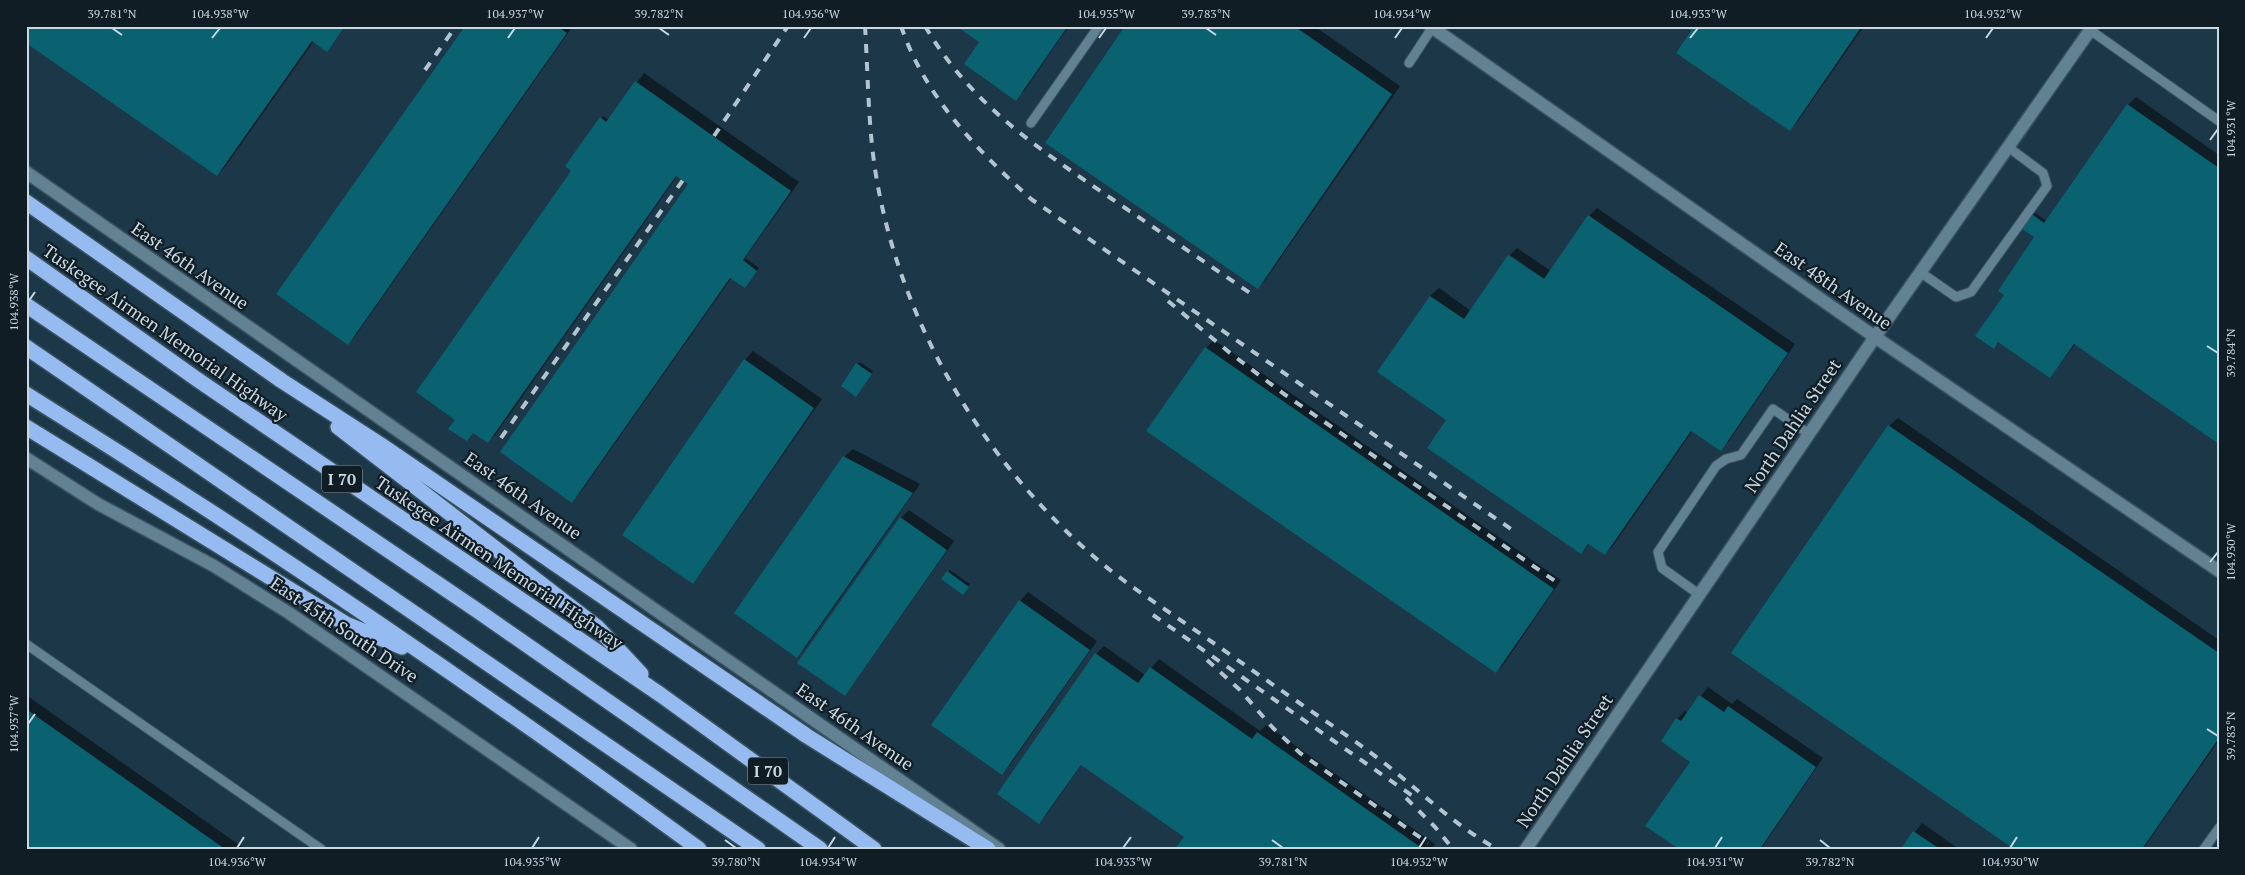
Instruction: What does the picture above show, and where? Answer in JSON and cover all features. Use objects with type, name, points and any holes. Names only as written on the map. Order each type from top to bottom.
[{"type":"highway","points":[[26,202],[282,381],[389,450],[807,736],[988,849]]},
{"type":"highway","name":"Tuskegee Airmen Memorial Highway","points":[[26,258],[191,375],[661,695],[874,849]]},
{"type":"highway","points":[[26,306],[478,611],[820,849]]},
{"type":"highway","points":[[26,347],[758,849]]},
{"type":"highway","points":[[282,381],[372,455],[597,627],[661,695]]},
{"type":"highway","points":[[26,394],[170,484],[433,660],[699,849]]},
{"type":"highway","points":[[26,427],[346,624],[433,660]]},
{"type":"street","name":"East 48th Avenue","points":[[1431,27],[1875,337],[2219,571]]},
{"type":"street","name":"North Dahlia Street","points":[[1526,849],[1875,337],[2092,28]]},
{"type":"street","name":"East 46th Avenue","points":[[26,172],[999,849]]},
{"type":"street","name":"East 45th South Drive","points":[[26,458],[98,504],[214,566],[289,613],[631,849]]},
{"type":"lane","points":[[1031,123],[1099,26]]},
{"type":"lane","points":[[1409,63],[1431,27]]},
{"type":"lane","points":[[2092,28],[2219,121]]},
{"type":"lane","points":[[1920,272],[1956,297],[1971,292],[2047,186],[2043,173],[2008,147]]},
{"type":"lane","points":[[1700,595],[1662,568],[1658,552],[1716,466],[1726,458],[1741,455],[1773,409],[1809,434]]},
{"type":"lane","points":[[26,644],[321,849]]},
{"type":"lane","points":[[2204,849],[2219,828]]},
{"type":"building","points":[[26,26],[345,26],[327,52],[312,41],[217,176],[26,43]]},
{"type":"building","points":[[465,26],[557,26],[567,33],[348,345],[276,294]]},
{"type":"building","points":[[956,26],[1068,26],[1016,101],[964,64],[979,42]]},
{"type":"building","points":[[1125,26],[1294,26],[1392,94],[1258,289],[1045,143]]},
{"type":"building","points":[[1685,26],[1862,26],[1790,131],[1676,53],[1691,31]]},
{"type":"building","points":[[635,81],[791,191],[743,260],[757,271],[745,288],[730,278],[572,503],[500,452],[688,184],[676,176],[488,443],[473,433],[467,441],[448,429],[455,420],[416,392],[571,171],[565,166],[600,117],[606,122]]},
{"type":"building","points":[[2127,104],[2219,168],[2219,444],[2074,344],[2050,378],[1998,342],[1994,349],[1975,336],[2004,295],[1998,291],[2034,237],[2019,227],[2029,212],[2044,223]]},
{"type":"building","points":[[1588,215],[1788,353],[1721,451],[1691,431],[1605,555],[1588,544],[1581,554],[1427,448],[1446,420],[1377,372],[1430,296],[1464,319],[1508,255],[1544,279]]},
{"type":"building","points":[[1205,347],[1554,589],[1496,673],[1146,431]]},
{"type":"building","points":[[744,359],[814,408],[693,584],[622,535]]},
{"type":"building","points":[[856,363],[872,374],[856,397],[841,386]]},
{"type":"building","points":[[1888,425],[2219,653],[2219,738],[2142,849],[2014,849],[1731,653]]},
{"type":"building","points":[[843,456],[913,493],[797,658],[734,613]]},
{"type":"building","points":[[900,517],[947,550],[845,696],[797,663]]},
{"type":"building","points":[[947,571],[969,587],[963,595],[941,579]]},
{"type":"building","points":[[1019,600],[1090,650],[1002,775],[931,725]]},
{"type":"building","points":[[1095,653],[1138,683],[1150,667],[1252,739],[1257,732],[1423,849],[1175,849],[1184,837],[1081,765],[1039,824],[997,794]]},
{"type":"building","points":[[1699,695],[1724,712],[1728,706],[1816,767],[1760,849],[1679,849],[1645,826],[1690,762],[1661,741],[1676,718],[1681,721]]},
{"type":"building","points":[[26,709],[225,849],[26,849]]},
{"type":"building","points":[[1913,831],[1940,849],[1901,849]]},
{"type":"railway","points":[[425,70],[456,26]]},
{"type":"railway","points":[[714,136],[788,26]]},
{"type":"railway","points":[[865,26],[875,169],[886,224],[903,278],[924,331],[950,381],[980,429],[1014,474],[1051,516],[1112,572],[1366,749],[1454,820],[1497,849]]},
{"type":"railway","points":[[901,26],[911,52],[938,99],[972,141],[1031,199],[1511,529]]},
{"type":"railway","points":[[925,26],[943,54],[964,80],[1008,123],[1058,162],[1253,295]]},
{"type":"railway","points":[[501,438],[683,180]]},
{"type":"railway","points":[[1168,301],[1230,353],[1284,394],[1555,581]]},
{"type":"railway","points":[[1153,615],[1417,799]]},
{"type":"railway","points":[[1207,660],[1240,690],[1273,728],[1300,753],[1428,843]]},
{"type":"railway","points":[[1406,798],[1435,827],[1453,849]]}]
